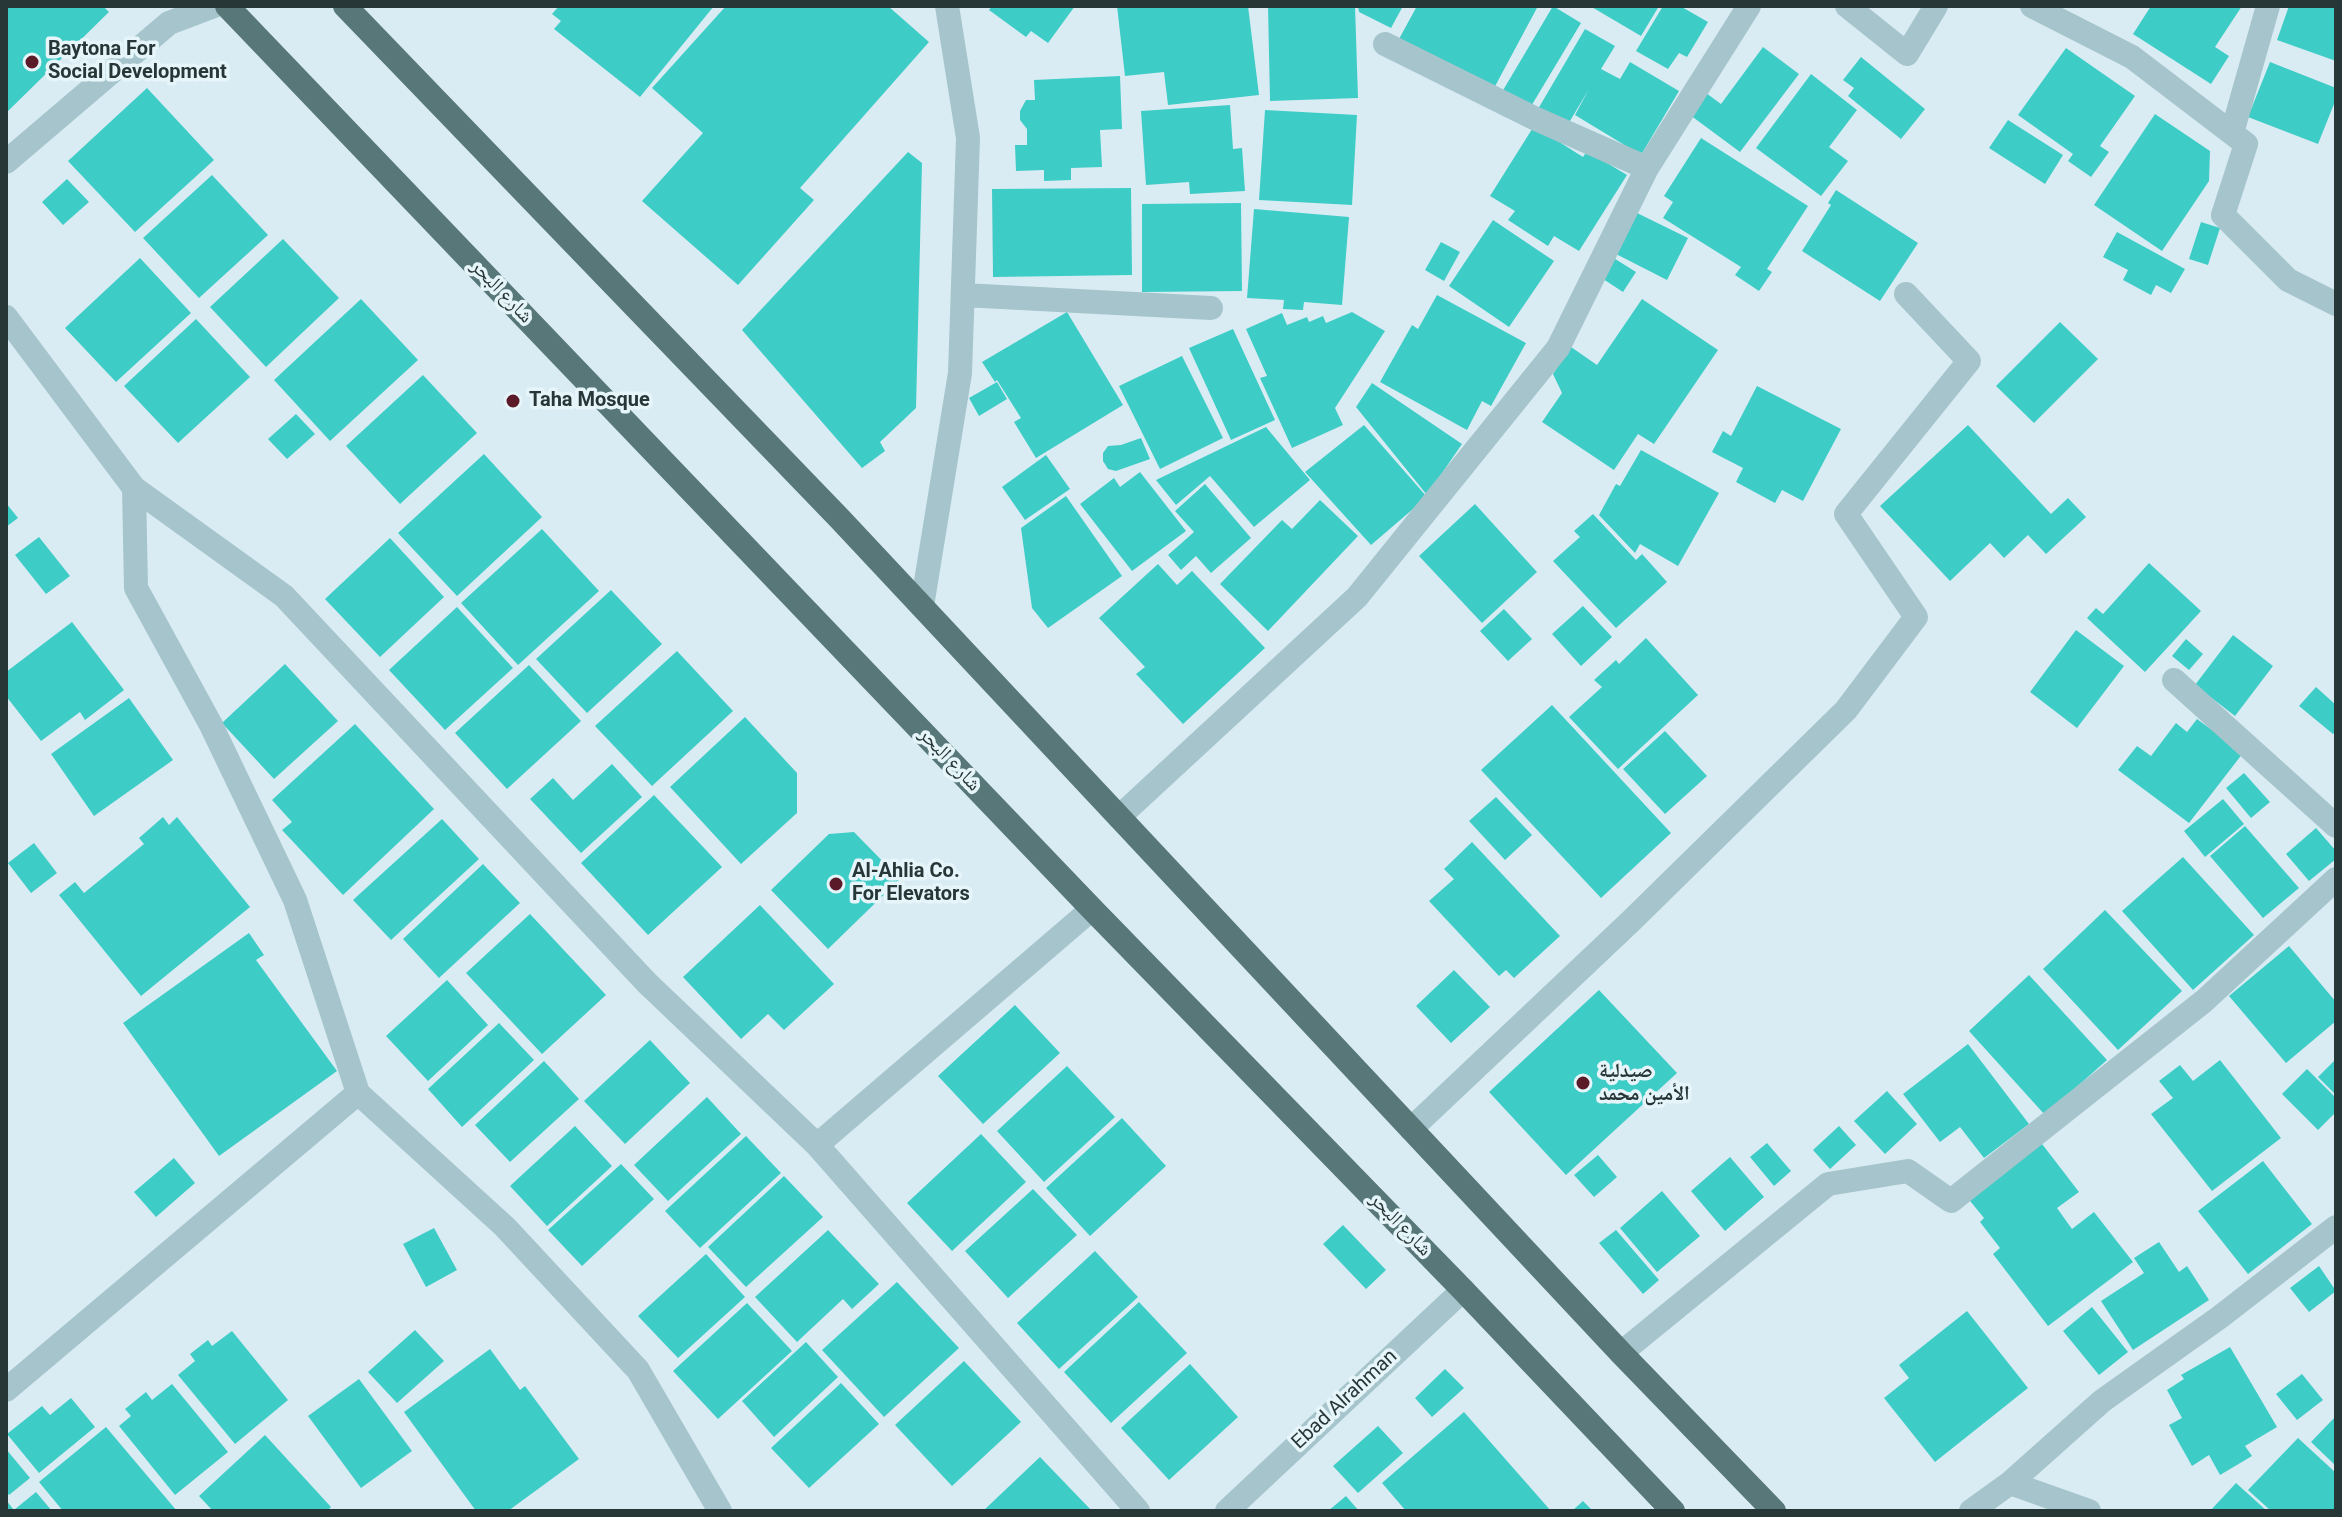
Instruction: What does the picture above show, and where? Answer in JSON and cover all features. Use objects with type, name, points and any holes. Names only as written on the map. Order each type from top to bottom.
[{"type":"main road","name":"شارع البحر","points":[[227,6],[1673,1511]]},
{"type":"main road","points":[[345,6],[922,606],[1621,1353],[1774,1511]]},
{"type":"street","points":[[6,162],[169,23],[214,6]]},
{"type":"street","points":[[922,606],[960,373],[968,138],[947,6]]},
{"type":"street","points":[[1119,817],[1357,597],[1558,348],[1647,168],[1749,6]]},
{"type":"street","points":[[1847,6],[1907,54],[1936,6]]},
{"type":"street","points":[[2032,6],[2132,57],[2246,144],[2223,215],[2288,280],[2336,304]]},
{"type":"street","points":[[2232,133],[2268,6]]},
{"type":"street","points":[[1385,44],[1534,118],[1647,168]]},
{"type":"street","points":[[1411,1129],[1619,933],[1846,710],[1916,617],[1846,514],[1969,361],[1906,294]]},
{"type":"street","points":[[963,295],[1211,308]]},
{"type":"street","points":[[6,317],[134,488],[284,596],[647,983],[817,1145],[1138,1511]]},
{"type":"street","points":[[134,488],[136,588],[211,725],[295,900],[358,1093],[505,1227],[638,1370],[720,1511]]},
{"type":"street","points":[[2174,680],[2336,826]]},
{"type":"street","points":[[1621,1353],[1828,1184],[1908,1171],[1951,1201],[2204,1001],[2336,879]]},
{"type":"street","points":[[817,1145],[1092,909]]},
{"type":"street","points":[[6,1390],[358,1093]]},
{"type":"street","points":[[1971,1511],[2010,1483],[2102,1401],[2220,1317],[2336,1227]]},
{"type":"street","name":"Ebad Alrahman","points":[[1227,1511],[1463,1290]]},
{"type":"street","points":[[2010,1483],[2089,1511]]},
{"type":"building","name":"Baytona For Social Development","points":[[6,6],[103,6],[109,12],[6,113]]},
{"type":"building","points":[[559,6],[714,6],[640,97],[554,29],[561,21],[552,14]]},
{"type":"building","points":[[726,6],[888,6],[929,42],[800,188],[814,200],[738,285],[642,201],[703,133],[652,88]]},
{"type":"building","points":[[992,6],[1075,6],[1048,43],[1031,31],[1026,37],[989,10]]},
{"type":"building","points":[[1117,6],[1248,6],[1259,95],[1168,105],[1164,72],[1125,76]]},
{"type":"building","points":[[1268,6],[1355,6],[1358,98],[1270,101]]},
{"type":"building","points":[[1358,6],[1403,6],[1391,28],[1359,12]]},
{"type":"building","points":[[1417,6],[1538,6],[1493,90],[1399,39]]},
{"type":"building","points":[[1553,6],[1581,23],[1530,108],[1502,92]]},
{"type":"building","points":[[1590,6],[1659,6],[1641,36]]},
{"type":"building","points":[[1663,6],[1680,6],[1708,22],[1687,57],[1679,53],[1668,69],[1636,51]]},
{"type":"building","points":[[2151,6],[2242,6],[2215,47],[2229,56],[2211,84],[2133,34]]},
{"type":"building","points":[[2289,6],[2336,6],[2336,61],[2277,40]]},
{"type":"building","points":[[1585,29],[1615,46],[1601,69],[1620,79],[1630,62],[1679,91],[1641,155],[1575,115],[1589,89],[1567,126],[1538,109]]},
{"type":"building","points":[[1763,47],[1799,74],[1740,152],[1690,115],[1706,93],[1721,104]]},
{"type":"building","points":[[2066,48],[2135,96],[2100,146],[2109,152],[2091,177],[2068,161],[2073,154],[2018,115]]},
{"type":"building","points":[[1861,57],[1925,109],[1901,139],[1848,96],[1854,88],[1843,80]]},
{"type":"building","points":[[2270,62],[2336,88],[2336,99],[2318,144],[2248,117]]},
{"type":"building","points":[[1811,74],[1857,110],[1829,147],[1848,161],[1821,196],[1756,148]]},
{"type":"building","points":[[1120,76],[1122,129],[1100,130],[1102,167],[1071,168],[1071,180],[1044,181],[1044,170],[1016,171],[1015,145],[1027,145],[1027,129],[1020,120],[1020,111],[1026,100],[1035,100],[1034,80]]},
{"type":"building","points":[[147,88],[214,160],[135,232],[68,161]]},
{"type":"building","points":[[1230,105],[1233,149],[1242,148],[1245,191],[1190,194],[1189,182],[1146,185],[1141,111]]},
{"type":"building","points":[[1265,110],[1357,115],[1352,205],[1259,200]]},
{"type":"building","points":[[2155,114],[2210,151],[2209,181],[2162,251],[2094,205]]},
{"type":"building","points":[[2008,120],[2063,155],[2045,184],[1989,148]]},
{"type":"building","points":[[1534,126],[1583,157],[1587,151],[1627,175],[1579,251],[1554,236],[1548,246],[1508,220],[1515,211],[1490,196]]},
{"type":"building","points":[[1701,138],[1808,206],[1767,269],[1772,272],[1759,291],[1735,275],[1741,267],[1663,218],[1673,202],[1664,196]]},
{"type":"building","points":[[908,152],[922,163],[916,408],[880,442],[885,451],[862,468],[742,330]]},
{"type":"building","points":[[212,175],[268,235],[199,298],[143,238]]},
{"type":"building","points":[[67,179],[89,202],[63,225],[42,202]]},
{"type":"building","points":[[1131,188],[1132,275],[993,277],[992,189]]},
{"type":"building","points":[[1836,190],[1918,243],[1880,301],[1802,251],[1831,205],[1828,203]]},
{"type":"building","points":[[1241,203],[1242,291],[1142,292],[1142,204]]},
{"type":"building","points":[[1254,209],[1349,217],[1342,305],[1304,302],[1303,310],[1283,309],[1284,300],[1247,298]]},
{"type":"building","points":[[1637,213],[1688,238],[1667,280],[1616,254]]},
{"type":"building","points":[[1493,220],[1554,261],[1509,327],[1449,286]]},
{"type":"building","points":[[2201,222],[2220,228],[2208,265],[2189,259]]},
{"type":"building","points":[[2117,232],[2185,269],[2171,293],[2156,285],[2151,295],[2123,280],[2128,270],[2103,257]]},
{"type":"building","points":[[283,239],[339,298],[266,367],[210,307]]},
{"type":"building","points":[[1441,242],[1460,252],[1444,281],[1425,270]]},
{"type":"building","points":[[1612,257],[1636,272],[1623,292],[1600,277]]},
{"type":"building","points":[[140,258],[191,313],[116,382],[65,328]]},
{"type":"building","points":[[1437,295],[1526,343],[1491,406],[1482,401],[1467,430],[1380,382],[1412,325],[1418,329]]},
{"type":"building","points":[[361,299],[418,360],[330,441],[274,380]]},
{"type":"building","points":[[1642,299],[1718,350],[1654,444],[1638,434],[1614,470],[1542,422],[1562,393],[1553,374],[1571,347],[1597,365]]},
{"type":"building","points":[[1067,312],[1123,405],[1036,458],[1014,422],[1021,418],[982,362]]},
{"type":"building","points":[[1352,312],[1385,331],[1335,408],[1343,425],[1292,448],[1260,378],[1267,376],[1246,329],[1282,313],[1287,325],[1307,317],[1309,322],[1323,316],[1326,323]]},
{"type":"building","points":[[196,319],[250,377],[178,443],[124,386]]},
{"type":"building","points":[[2060,322],[2098,359],[2034,423],[1996,386]]},
{"type":"building","points":[[1233,329],[1275,420],[1231,440],[1189,348]]},
{"type":"building","points":[[1182,356],[1223,438],[1160,469],[1119,386]]},
{"type":"building","points":[[423,375],[477,433],[400,504],[346,446]]},
{"type":"building","points":[[997,382],[1007,399],[979,416],[969,398]]},
{"type":"building","points":[[1372,383],[1462,444],[1427,495],[1356,407]]},
{"type":"building","points":[[1757,386],[1841,429],[1803,501],[1782,490],[1775,503],[1736,482],[1743,468],[1712,452],[1723,431],[1731,436]]},
{"type":"building","points":[[296,414],[315,434],[287,459],[268,439]]},
{"type":"building","points":[[1364,425],[1427,497],[1371,545],[1305,472]]},
{"type":"building","points":[[1968,425],[2051,514],[2068,498],[2086,517],[2046,554],[2028,535],[2004,558],[1990,543],[1950,581],[1880,506]]},
{"type":"building","points":[[1266,427],[1310,480],[1254,527],[1210,476],[1176,505],[1156,480]]},
{"type":"building","points":[[1141,438],[1150,459],[1116,471],[1108,469],[1103,453],[1108,446]]},
{"type":"building","points":[[1641,450],[1719,493],[1678,566],[1640,544],[1635,553],[1599,515],[1616,484],[1620,486]]},
{"type":"building","points":[[484,454],[542,517],[457,596],[398,533]]},
{"type":"building","points":[[1046,455],[1070,489],[1025,520],[1002,487]]},
{"type":"building","points":[[1140,472],[1186,531],[1132,571],[1080,504],[1114,478],[1120,487]]},
{"type":"building","points":[[1205,484],[1251,538],[1211,573],[1196,556],[1181,570],[1168,555],[1194,532],[1175,511]]},
{"type":"building","points":[[1066,496],[1122,576],[1048,628],[1032,608],[1021,528]]},
{"type":"building","points":[[1320,500],[1358,536],[1268,631],[1220,584],[1282,520],[1292,529]]},
{"type":"building","points":[[6,503],[18,518],[6,527]]},
{"type":"building","points":[[1475,504],[1537,572],[1482,623],[1419,556]]},
{"type":"building","points":[[1593,514],[1636,560],[1642,554],[1667,582],[1616,628],[1553,561],[1580,537],[1574,531]]},
{"type":"building","points":[[542,529],[599,591],[518,665],[461,603]]},
{"type":"building","points":[[39,537],[70,576],[46,594],[15,555]]},
{"type":"building","points":[[390,538],[444,597],[380,657],[325,599]]},
{"type":"building","points":[[2149,563],[2201,611],[2145,672],[2087,618],[2096,608],[2103,614]]},
{"type":"building","points":[[1158,564],[1177,585],[1192,571],[1265,648],[1183,724],[1136,674],[1145,667],[1099,618]]},
{"type":"building","points":[[611,590],[662,644],[587,713],[536,659]]},
{"type":"building","points":[[1583,606],[1612,637],[1581,666],[1552,634]]},
{"type":"building","points":[[457,607],[513,668],[445,730],[389,670]]},
{"type":"building","points":[[1504,609],[1532,639],[1508,661],[1480,631]]},
{"type":"building","points":[[72,622],[124,690],[85,720],[80,712],[41,741],[6,696],[6,672]]},
{"type":"building","points":[[2076,630],[2124,666],[2077,728],[2030,692]]},
{"type":"building","points":[[2233,635],[2273,666],[2235,716],[2195,685]]},
{"type":"building","points":[[1646,638],[1698,695],[1618,769],[1569,717],[1602,687],[1594,680],[1616,660],[1619,664]]},
{"type":"building","points":[[2186,639],[2203,654],[2189,670],[2172,656]]},
{"type":"building","points":[[677,651],[733,711],[652,786],[595,726]]},
{"type":"building","points":[[285,664],[338,721],[274,779],[222,723]]},
{"type":"building","points":[[529,665],[581,721],[507,789],[455,733]]},
{"type":"building","points":[[2316,687],[2336,705],[2336,731],[2333,734],[2299,706]]},
{"type":"building","points":[[129,698],[173,760],[94,816],[51,754]]},
{"type":"building","points":[[1552,705],[1671,833],[1601,898],[1481,770]]},
{"type":"building","points":[[745,717],[797,773],[797,813],[741,864],[670,787]]},
{"type":"building","points":[[2197,719],[2243,753],[2189,823],[2118,770],[2137,746],[2151,756],[2176,723],[2187,732]]},
{"type":"building","points":[[355,724],[434,809],[343,895],[282,830],[292,822],[272,800]]},
{"type":"building","points":[[1665,731],[1707,776],[1665,814],[1623,769]]},
{"type":"building","points":[[612,764],[642,797],[581,853],[530,799],[553,778],[573,800]]},
{"type":"building","points":[[2244,773],[2270,802],[2251,818],[2226,788]]},
{"type":"building","points":[[654,795],[722,867],[648,935],[581,863]]},
{"type":"building","points":[[1496,797],[1532,835],[1505,860],[1469,821]]},
{"type":"building","points":[[2223,799],[2244,824],[2205,857],[2184,831]]},
{"type":"building","points":[[163,817],[169,825],[177,817],[250,907],[141,996],[59,895],[75,882],[84,893],[144,844],[139,838]]},
{"type":"building","points":[[442,819],[479,859],[391,940],[353,900]]},
{"type":"building","points":[[2245,826],[2299,888],[2263,918],[2210,856]]},
{"type":"building","points":[[2316,828],[2336,851],[2336,859],[2309,881],[2286,854]]},
{"type":"building","name":"Al-Ahlia Co. For Elevators","points":[[854,832],[900,879],[828,949],[771,890],[829,834]]},
{"type":"building","points":[[1472,842],[1560,936],[1514,978],[1506,970],[1499,976],[1429,901],[1454,879],[1444,869]]},
{"type":"building","points":[[34,843],[57,873],[31,893],[8,863]]},
{"type":"building","points":[[2183,857],[2254,935],[2193,990],[2122,911]]},
{"type":"building","points":[[483,864],[520,903],[439,978],[403,939]]},
{"type":"building","points":[[760,905],[834,984],[784,1030],[768,1014],[741,1039],[683,977]]},
{"type":"building","points":[[2105,910],[2182,991],[2118,1050],[2043,969]]},
{"type":"building","points":[[530,914],[606,995],[542,1054],[466,973]]},
{"type":"building","points":[[249,933],[264,955],[256,960],[337,1071],[219,1156],[123,1023]]},
{"type":"building","points":[[2289,946],[2336,1002],[2336,1021],[2286,1063],[2229,996]]},
{"type":"building","points":[[1454,970],[1490,1007],[1451,1043],[1416,1006]]},
{"type":"building","points":[[2029,975],[2107,1060],[2045,1115],[1969,1031]]},
{"type":"building","points":[[447,980],[488,1025],[428,1081],[386,1036]]},
{"type":"building","name":"صيدلية الأمين محمد","points":[[1599,990],[1677,1073],[1566,1175],[1489,1092]]},
{"type":"building","points":[[1015,1005],[1060,1053],[983,1124],[938,1076]]},
{"type":"building","points":[[499,1023],[534,1060],[462,1127],[428,1089]]},
{"type":"building","points":[[650,1040],[690,1083],[625,1144],[584,1101]]},
{"type":"building","points":[[1968,1044],[2029,1124],[1984,1158],[1960,1127],[1940,1142],[1903,1094]]},
{"type":"building","points":[[2336,1059],[2336,1095],[2318,1077]]},
{"type":"building","points":[[2220,1060],[2281,1138],[2212,1191],[2151,1114],[2173,1098],[2159,1081],[2180,1065],[2193,1081]]},
{"type":"building","points":[[544,1061],[579,1099],[510,1162],[475,1125]]},
{"type":"building","points":[[1067,1066],[1115,1117],[1044,1182],[997,1131]]},
{"type":"building","points":[[2307,1069],[2336,1098],[2336,1112],[2318,1130],[2282,1094]]},
{"type":"building","points":[[1887,1091],[1917,1124],[1885,1154],[1854,1121]]},
{"type":"building","points":[[707,1097],[741,1134],[668,1201],[634,1165]]},
{"type":"building","points":[[1122,1118],[1166,1166],[1090,1236],[1046,1188]]},
{"type":"building","points":[[575,1126],[612,1166],[547,1226],[510,1186]]},
{"type":"building","points":[[1839,1126],[1856,1145],[1830,1169],[1813,1150]]},
{"type":"building","points":[[981,1134],[1026,1182],[952,1251],[907,1203]]},
{"type":"building","points":[[746,1136],[781,1173],[700,1248],[665,1211]]},
{"type":"building","points":[[2039,1140],[2079,1192],[2057,1208],[2072,1229],[2094,1212],[2133,1262],[2048,1326],[1993,1254],[2000,1248],[1980,1222],[1984,1218],[1966,1196]]},
{"type":"building","points":[[1767,1143],[1791,1171],[1774,1186],[1750,1157]]},
{"type":"building","points":[[1598,1155],[1617,1177],[1594,1197],[1574,1175]]},
{"type":"building","points":[[1730,1157],[1764,1197],[1725,1231],[1691,1191]]},
{"type":"building","points":[[174,1158],[195,1183],[156,1217],[134,1192]]},
{"type":"building","points":[[2263,1161],[2312,1224],[2248,1274],[2198,1211]]},
{"type":"building","points":[[621,1164],[654,1199],[582,1266],[548,1230]]},
{"type":"building","points":[[784,1176],[823,1217],[746,1287],[708,1247]]},
{"type":"building","points":[[1033,1189],[1077,1235],[1008,1298],[965,1251]]},
{"type":"building","points":[[1662,1191],[1700,1236],[1657,1272],[1620,1228]]},
{"type":"building","points":[[1343,1225],[1386,1270],[1366,1289],[1323,1244]]},
{"type":"building","points":[[434,1228],[457,1270],[426,1287],[403,1244]]},
{"type":"building","points":[[828,1230],[879,1284],[852,1309],[843,1299],[797,1342],[755,1297]]},
{"type":"building","points":[[1616,1230],[1659,1280],[1643,1294],[1599,1243]]},
{"type":"building","points":[[2159,1242],[2179,1272],[2187,1266],[2209,1300],[2133,1350],[2101,1301],[2144,1273],[2134,1258]]},
{"type":"building","points":[[1095,1251],[1138,1297],[1059,1369],[1017,1323]]},
{"type":"building","points":[[706,1254],[745,1297],[678,1358],[638,1316]]},
{"type":"building","points":[[2319,1266],[2336,1291],[2309,1312],[2290,1288]]},
{"type":"building","points":[[897,1282],[959,1348],[884,1417],[822,1350]]},
{"type":"building","points":[[1139,1302],[1187,1353],[1111,1423],[1064,1372]]},
{"type":"building","points":[[747,1303],[792,1351],[718,1419],[673,1371]]},
{"type":"building","points":[[2092,1307],[2128,1352],[2099,1375],[2063,1331]]},
{"type":"building","points":[[1967,1311],[2028,1388],[1935,1462],[1884,1398],[1909,1378],[1899,1365]]},
{"type":"building","points":[[415,1330],[444,1361],[397,1403],[368,1372]]},
{"type":"building","points":[[232,1331],[288,1400],[235,1444],[178,1375],[195,1361],[190,1354],[208,1340],[212,1346]]},
{"type":"building","points":[[806,1342],[838,1377],[774,1437],[742,1401]]},
{"type":"building","points":[[2230,1347],[2277,1427],[2245,1446],[2252,1456],[2220,1475],[2209,1455],[2192,1466],[2169,1425],[2182,1418],[2167,1390],[2184,1379],[2181,1375]]},
{"type":"building","points":[[490,1349],[520,1390],[525,1386],[579,1459],[508,1511],[476,1511],[404,1412]]},
{"type":"building","points":[[964,1361],[1021,1422],[952,1486],[895,1425]]},
{"type":"building","points":[[1190,1364],[1238,1417],[1169,1480],[1121,1428]]},
{"type":"building","points":[[1445,1369],[1464,1388],[1432,1417],[1415,1398]]},
{"type":"building","points":[[2302,1374],[2323,1400],[2297,1420],[2276,1394]]},
{"type":"building","points":[[359,1379],[412,1451],[361,1488],[308,1416]]},
{"type":"building","points":[[841,1383],[879,1424],[809,1488],[771,1448]]},
{"type":"building","points":[[172,1384],[228,1452],[175,1495],[119,1426],[131,1416],[125,1409],[146,1392],[152,1400]]},
{"type":"building","points":[[71,1398],[95,1427],[39,1473],[7,1434],[42,1406],[50,1415]]},
{"type":"building","points":[[1464,1412],[1551,1511],[1406,1511],[1382,1483]]},
{"type":"building","points":[[2336,1416],[2336,1466],[2311,1442]]},
{"type":"building","points":[[1378,1426],[1403,1453],[1358,1493],[1333,1466]]},
{"type":"building","points":[[106,1427],[177,1511],[63,1511],[39,1482]]},
{"type":"building","points":[[265,1435],[331,1507],[327,1511],[213,1511],[199,1496]]},
{"type":"building","points":[[2298,1438],[2336,1473],[2336,1511],[2271,1511],[2248,1490]]},
{"type":"building","points":[[6,1449],[30,1478],[9,1495],[6,1491]]},
{"type":"building","points":[[1040,1457],[1092,1511],[983,1511]]},
{"type":"building","points":[[2236,1483],[2267,1511],[2210,1511]]},
{"type":"building","points":[[36,1492],[52,1511],[6,1511],[6,1500],[14,1510]]},
{"type":"building","points":[[1346,1496],[1359,1511],[1328,1511]]},
{"type":"building","points":[[1583,1501],[1593,1511],[1572,1511]]},
{"type":"place","name":"Baytona For Social Development","points":[[32,62]]},
{"type":"place","name":"Taha Mosque","points":[[513,401]]},
{"type":"place","name":"Al-Ahlia Co. For Elevators","points":[[836,884]]},
{"type":"place","name":"صيدلية الأمين محمد","points":[[1583,1083]]}]
